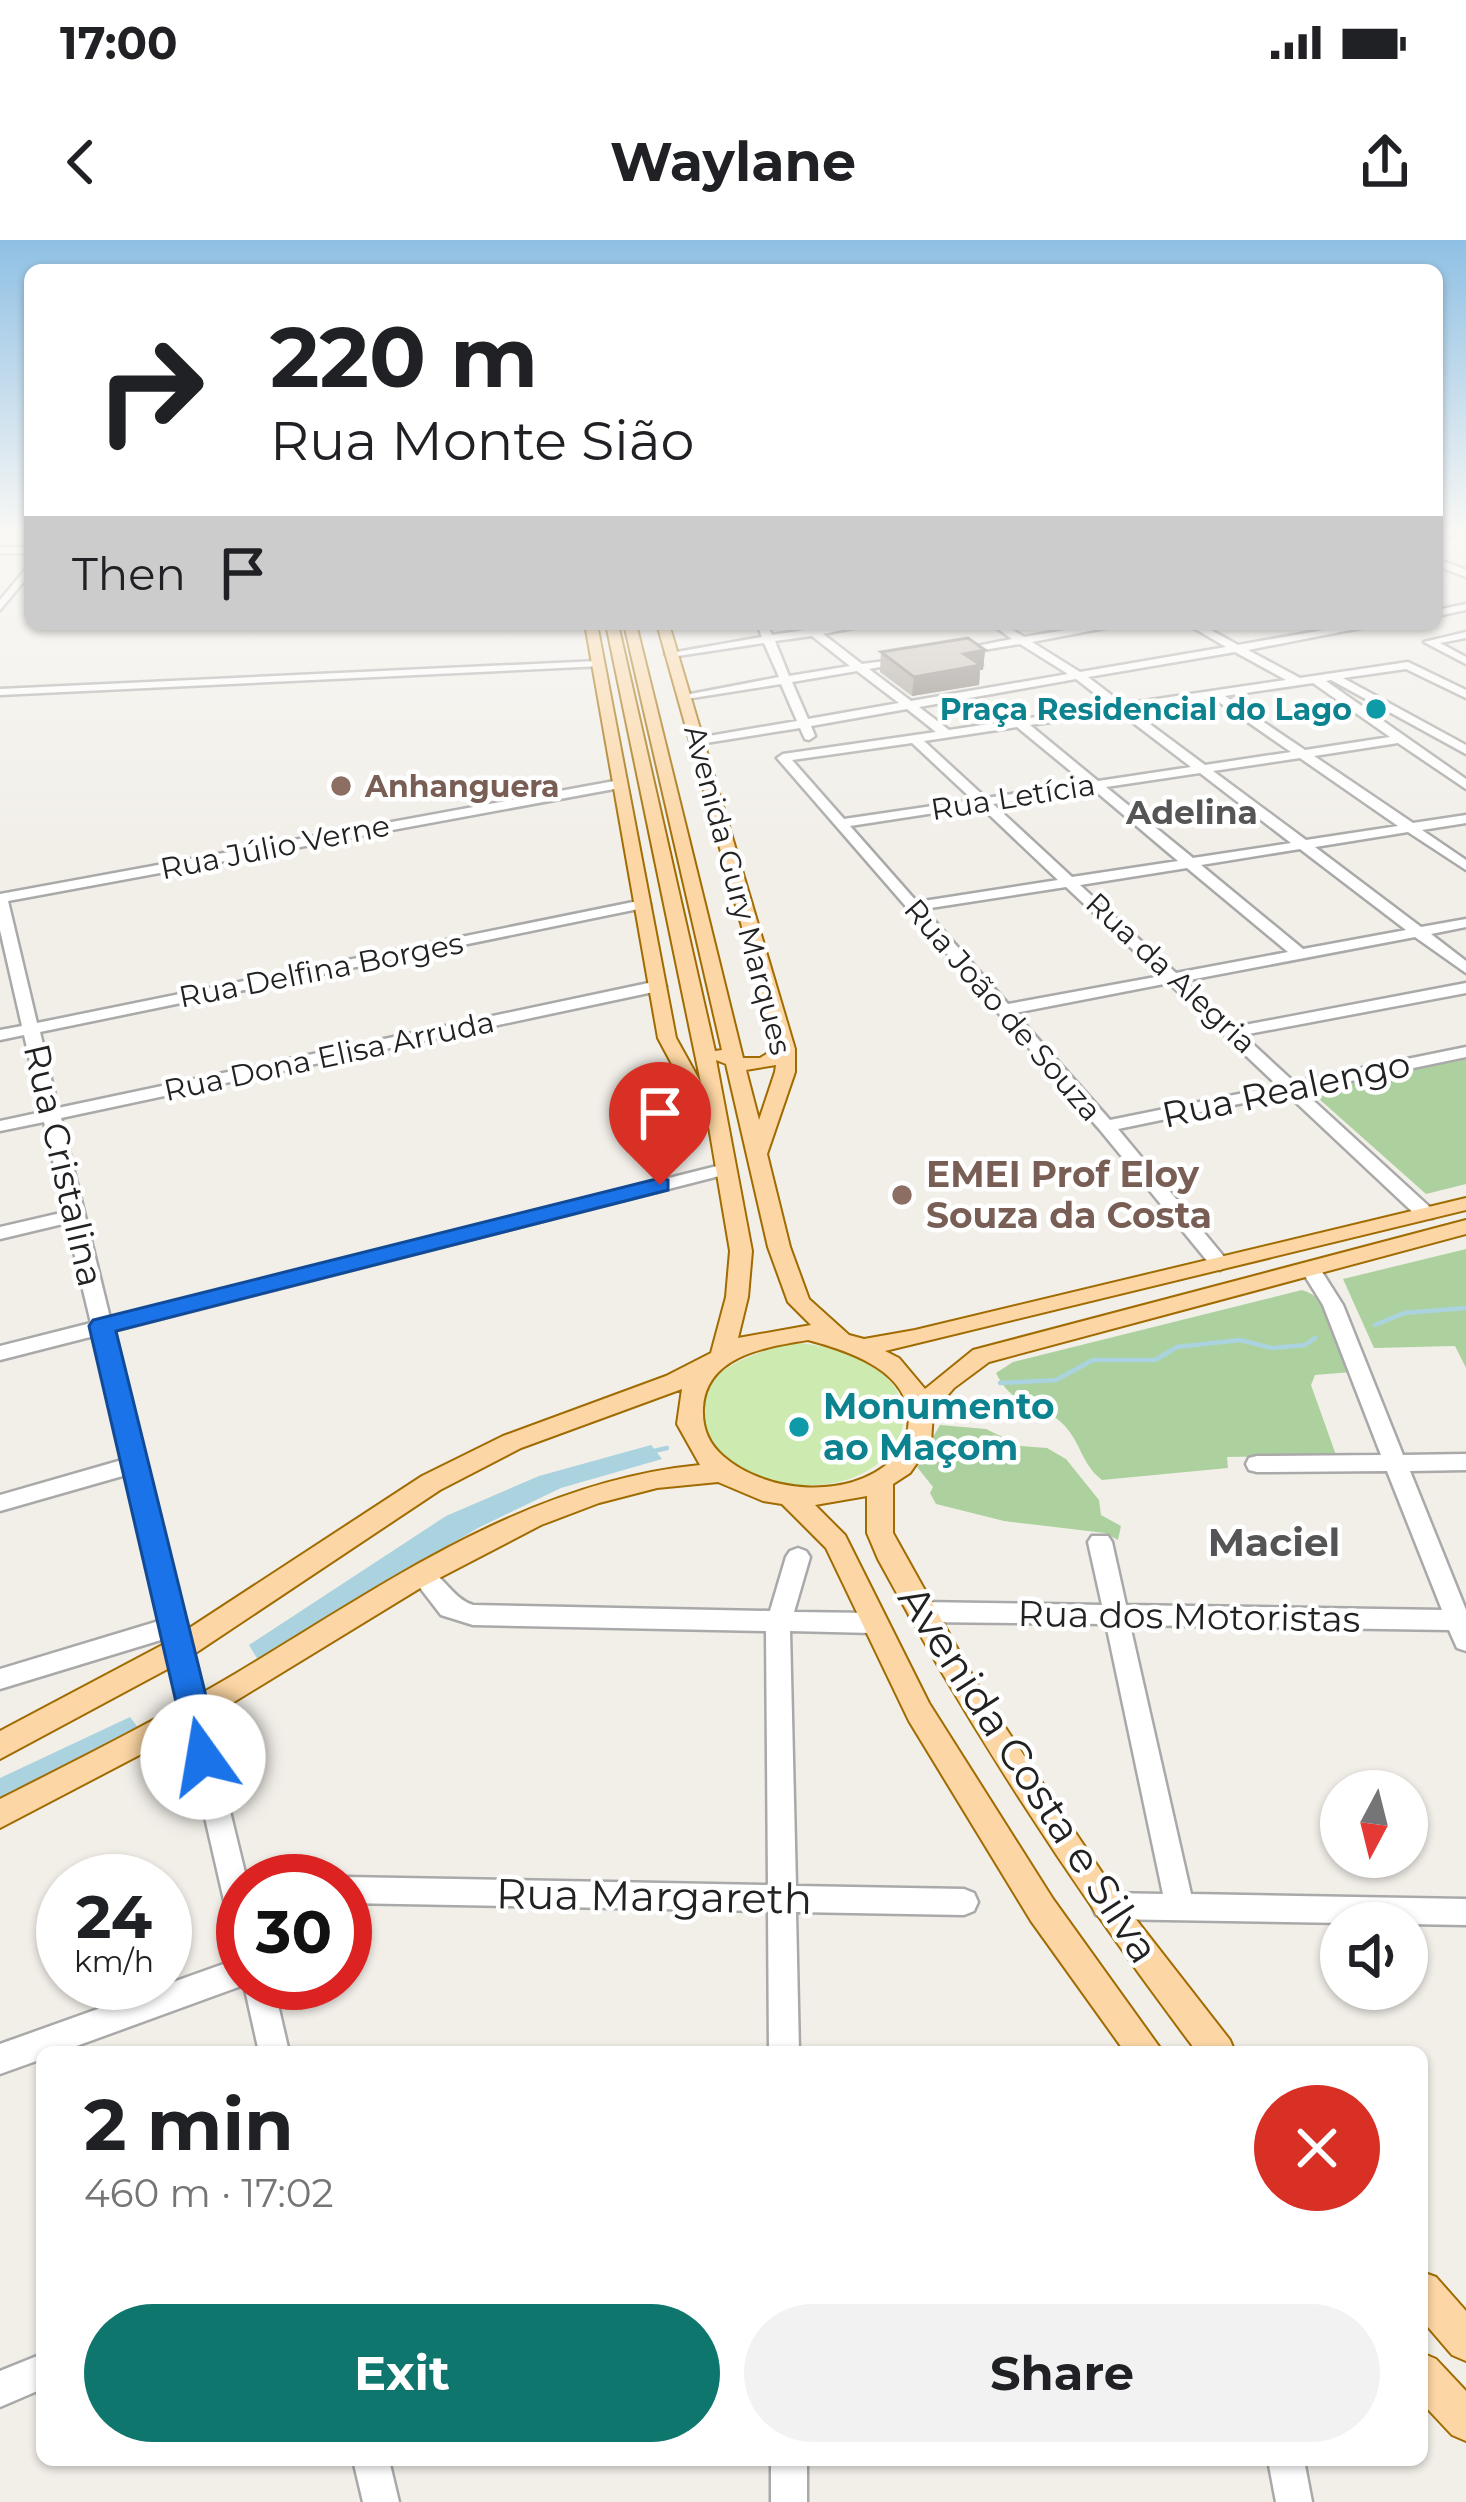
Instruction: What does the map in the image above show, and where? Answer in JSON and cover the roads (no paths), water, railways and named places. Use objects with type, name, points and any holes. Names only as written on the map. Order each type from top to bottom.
[{"type":"main road","name":"Avenida Gury Marques","points":[[593,636],[672,1052],[720,1132]]},
{"type":"main road","name":"Avenida Gury Marques","points":[[615,636],[698,1011],[742,1264],[715,1360]]},
{"type":"main road","name":"Avenida Gury Marques","points":[[633,636],[779,1247],[799,1302],[839,1337]]},
{"type":"main road","name":"Avenida Gury Marques","points":[[666,636],[786,1049],[785,1072],[756,1155]]},
{"type":"main road","points":[[644,913],[686,962]]},
{"type":"main road","points":[[698,1011],[716,1051],[734,1062],[769,1062],[786,1049]]},
{"type":"main road","points":[[922,1408],[944,1382],[981,1356],[1310,1268],[1428,1224],[1466,1204]]},
{"type":"main road","points":[[867,1346],[1353,1232],[1428,1224],[1466,1227]]},
{"type":"main road","points":[[1310,1268],[1307,1255],[1353,1232]]},
{"type":"main road","points":[[0,1747],[431,1484],[512,1442],[676,1382],[715,1360],[777,1334],[839,1337],[867,1346],[904,1372],[922,1408],[919,1440],[897,1469],[880,1480],[822,1497],[754,1488],[723,1472],[698,1448],[687,1420],[690,1391],[715,1360]]},
{"type":"main road","points":[[0,1814],[193,1713],[508,1529],[604,1491],[680,1473],[723,1472]]},
{"type":"main road","name":"Avenida Costa e Silva","points":[[880,1480],[880,1533],[971,1700],[1106,1906],[1213,2046]]},
{"type":"main road","name":"Avenida Costa e Silva","points":[[790,1496],[836,1542],[919,1712],[1042,1910],[1142,2046]]},
{"type":"main road","points":[[1428,2298],[1466,2341]]},
{"type":"main road","points":[[1428,2379],[1466,2424]]},
{"type":"street","points":[[767,636],[815,753],[1408,665],[1466,691]]},
{"type":"street","points":[[671,654],[781,636]]},
{"type":"street","points":[[818,636],[944,732]]},
{"type":"street","points":[[1015,636],[1079,676],[1466,968]]},
{"type":"street","points":[[939,654],[1049,636]]},
{"type":"street","points":[[1213,636],[1299,682]]},
{"type":"street","points":[[697,742],[1309,636]]},
{"type":"street","points":[[1464,637],[1429,641],[1466,661]]},
{"type":"street","points":[[686,696],[920,657]]},
{"type":"street","points":[[0,692],[598,664]]},
{"type":"street","points":[[1426,666],[1466,691]]},
{"type":"street","points":[[1333,677],[1466,750]]},
{"type":"street","points":[[1317,680],[1466,785]]},
{"type":"street","points":[[1215,694],[1466,866]]},
{"type":"street","points":[[1019,722],[1300,954]]},
{"type":"street","name":"Rua da Alegria","points":[[913,736],[1294,1087],[1428,1224]]},
{"type":"street","name":"Rua Letícia","points":[[838,824],[1401,739]]},
{"type":"street","name":"Rua João de Souza","points":[[815,753],[783,758],[1106,1126],[1220,1264]]},
{"type":"street","name":"Rua Júlio Verne","points":[[0,899],[620,784]]},
{"type":"street","points":[[912,907],[1466,818]]},
{"type":"street","name":"Rua Cristalina","points":[[0,899],[9,960],[32,1028],[230,1854]]},
{"type":"street","name":"Rua Delfina Borges","points":[[0,1035],[644,913]]},
{"type":"street","points":[[1003,1010],[1466,922]]},
{"type":"street","name":"Rua Dona Elisa Arruda","points":[[0,1126],[658,986]]},
{"type":"street","points":[[1234,1032],[1466,988]]},
{"type":"street","name":"Rua Realengo","points":[[1106,1126],[1466,1052]]},
{"type":"street","points":[[0,1353],[725,1169]]},
{"type":"street","points":[[0,1233],[76,1215]]},
{"type":"street","points":[[1310,1268],[1333,1305],[1462,1631]]},
{"type":"street","points":[[1257,1464],[1466,1462]]},
{"type":"street","points":[[0,1503],[134,1466]]},
{"type":"street","points":[[1100,1542],[1180,1907]]},
{"type":"street","points":[[784,2046],[778,1624],[798,1557]]},
{"type":"street","points":[[423,1576],[450,1608],[473,1615],[873,1623]]},
{"type":"street","name":"Rua dos Motoristas","points":[[920,1612],[1114,1615],[1462,1631]]},
{"type":"street","points":[[0,1679],[175,1638]]},
{"type":"street","name":"Rua Margareth","points":[[372,1890],[964,1902]]},
{"type":"street","points":[[1106,1906],[1466,1912]]},
{"type":"street","points":[[0,2059],[216,1981]]},
{"type":"street","points":[[264,2010],[273,2046]]},
{"type":"street","points":[[0,2389],[36,2374]]},
{"type":"street","points":[[372,2466],[381,2502]]},
{"type":"street","points":[[789,2466],[789,2502]]},
{"type":"street","points":[[1287,2466],[1294,2502]]},
{"type":"water","points":[[651,1445],[662,1459],[561,1488],[478,1528],[258,1660],[249,1645],[446,1516],[539,1476]]},
{"type":"water","points":[[130,1717],[142,1733],[0,1803],[0,1778]]},
{"type":"waterway","points":[[1375,1325],[1404,1313],[1466,1308]]},
{"type":"waterway","points":[[1000,1383],[1056,1380],[1093,1360],[1155,1360],[1177,1347],[1240,1340],[1272,1348],[1305,1345],[1315,1338]]},
{"type":"waterway","points":[[654,1451],[667,1448]]},
{"type":"place","name":"Praça Residencial do Lago","points":[[1376,709]]},
{"type":"place","name":"Anhanguera","points":[[341,786]]},
{"type":"place","name":"EMEI Prof Eloy Souza da Costa","points":[[902,1195]]},
{"type":"place","name":"Monumento ao Maçom","points":[[799,1427]]},
{"type":"district","name":"Adelina","points":[[1192,812]]},
{"type":"district","name":"Maciel","points":[[1274,1542]]}]
